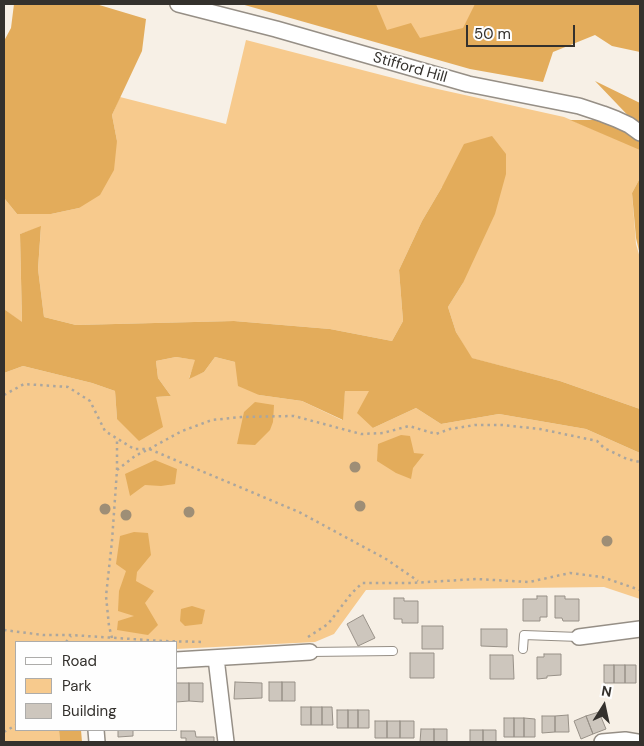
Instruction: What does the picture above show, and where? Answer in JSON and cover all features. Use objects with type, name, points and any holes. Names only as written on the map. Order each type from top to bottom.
[{"type":"street","name":"Stifford Hill","points":[[178,4],[268,27],[460,82],[579,106],[616,119],[640,133]]},
{"type":"street","points":[[579,637],[640,629]]},
{"type":"street","points":[[178,660],[216,658],[309,645]]},
{"type":"street","points":[[216,658],[226,742]]},
{"type":"street","points":[[602,742],[625,740],[637,742]]},
{"type":"lane","points":[[523,649],[524,634],[579,637]]},
{"type":"lane","points":[[309,645],[394,651]]},
{"type":"path","points":[[4,395],[24,384],[68,387],[90,402],[105,431],[134,449],[149,449],[299,512],[386,559],[419,582]]},
{"type":"path","points":[[117,470],[135,456],[182,430],[212,420],[240,417],[294,416],[362,434],[383,433],[409,426],[436,434],[475,425],[540,429],[597,440],[604,448],[627,459],[640,462]]},
{"type":"path","points":[[112,638],[106,596],[117,470],[117,439]]},
{"type":"path","points":[[309,645],[351,594],[362,584],[477,578],[529,582],[570,573],[602,577],[640,590]]},
{"type":"path","points":[[4,630],[172,641]]},
{"type":"path","points":[[67,641],[72,635]]},
{"type":"path","points":[[178,641],[212,643]]},
{"type":"path","points":[[4,732],[15,726]]},
{"type":"green space","points":[[273,4],[640,4],[568,31],[507,60]]},
{"type":"green space","points":[[246,40],[424,86],[564,117],[640,149],[640,178],[632,193],[636,244],[640,258],[640,409],[560,381],[471,358],[456,332],[448,307],[463,283],[442,187],[422,221],[399,270],[403,321],[392,341],[330,329],[234,321],[76,325],[44,317],[38,269],[41,227],[20,234],[22,323],[4,309],[4,198],[17,214],[51,214],[79,208],[117,141],[112,115],[120,97],[226,124]]},
{"type":"green space","points":[[176,357],[196,360],[189,378],[204,372],[215,357],[235,362],[259,395],[302,401],[342,420],[345,391],[369,391],[373,428],[416,408],[441,424],[499,414],[586,429],[640,453],[640,599],[604,587],[366,590],[334,634],[315,642],[178,649],[178,641],[15,641],[15,731],[59,731],[60,742],[4,742],[4,373],[23,366],[92,383],[115,391],[117,419],[156,397],[171,396],[158,378],[156,361]]},
{"type":"shaded area","points":[[14,4],[96,4],[146,19],[142,51],[112,115],[117,141],[114,170],[100,195],[79,208],[51,214],[17,214],[4,198],[4,41],[11,28]]},
{"type":"shaded area","points":[[241,4],[376,4],[387,30],[411,23],[420,38],[463,28],[475,4],[640,4],[640,52],[612,46],[595,35],[553,52],[543,82],[470,69]]},
{"type":"shaded area","points":[[595,81],[640,103],[640,128]]},
{"type":"shaded area","points":[[570,120],[603,120],[640,139],[640,150]]},
{"type":"shaded area","points":[[492,136],[506,154],[506,174],[495,214],[463,283],[448,307],[456,332],[472,358],[560,381],[640,409],[640,453],[586,429],[499,414],[441,424],[416,408],[373,428],[357,413],[369,391],[345,391],[343,420],[302,401],[259,395],[238,386],[235,362],[215,357],[204,372],[189,379],[195,360],[176,357],[156,361],[158,378],[171,396],[156,397],[163,427],[139,441],[117,419],[115,391],[92,383],[23,366],[4,373],[4,309],[22,322],[20,234],[41,226],[38,269],[44,317],[76,325],[234,321],[330,329],[392,341],[403,321],[399,270],[422,221],[464,144]]},
{"type":"shaded area","points":[[640,178],[640,255],[636,238],[632,193]]},
{"type":"shaded area","points":[[255,402],[274,405],[273,422],[270,430],[255,445],[237,444],[244,412]]},
{"type":"shaded area","points":[[401,435],[410,436],[414,453],[424,454],[413,468],[411,479],[396,473],[377,461],[378,444]]},
{"type":"shaded area","points":[[155,460],[177,469],[175,484],[161,486],[145,485],[130,496],[125,474]]},
{"type":"shaded area","points":[[134,532],[148,533],[151,555],[137,572],[136,581],[154,591],[145,603],[158,625],[148,635],[117,630],[118,621],[134,616],[118,611],[119,591],[126,571],[116,564],[120,536]]},
{"type":"shaded area","points":[[192,606],[205,610],[202,624],[185,626],[180,621],[181,609]]},
{"type":"shaded area","points":[[59,731],[81,731],[82,742],[60,742]]},
{"type":"building","points":[[537,596],[547,596],[547,617],[540,617],[540,621],[523,621],[523,599],[537,599]]},
{"type":"building","points":[[555,596],[565,596],[565,599],[579,599],[579,621],[563,621],[562,618],[555,618]]},
{"type":"building","points":[[394,598],[404,598],[404,601],[418,601],[418,623],[402,623],[402,619],[394,619]]},
{"type":"building","points":[[363,615],[375,638],[358,646],[347,624]]},
{"type":"building","points":[[422,626],[443,626],[443,649],[422,649]]},
{"type":"building","points":[[481,629],[507,629],[507,647],[481,646]]},
{"type":"building","points":[[410,653],[434,653],[434,678],[410,678]]},
{"type":"building","points":[[544,654],[561,654],[561,675],[537,679],[537,657],[544,657]]},
{"type":"building","points":[[490,655],[513,655],[514,679],[490,679]]},
{"type":"building","points":[[604,665],[614,665],[614,683],[604,683]]},
{"type":"building","points":[[614,665],[625,665],[625,683],[614,683]]},
{"type":"building","points":[[625,665],[636,665],[636,683],[625,683]]},
{"type":"building","points":[[235,682],[262,683],[262,698],[234,699]]},
{"type":"building","points":[[269,682],[282,682],[282,701],[269,701]]},
{"type":"building","points":[[282,682],[295,682],[295,701],[282,701]]},
{"type":"building","points":[[178,683],[189,683],[189,701],[178,702]]},
{"type":"building","points":[[189,683],[203,683],[203,702],[189,701]]},
{"type":"building","points":[[301,707],[311,707],[311,725],[301,725]]},
{"type":"building","points":[[311,707],[322,707],[322,725],[311,725]]},
{"type":"building","points":[[322,707],[332,707],[333,725],[322,725]]},
{"type":"building","points":[[337,710],[348,710],[348,728],[337,728]]},
{"type":"building","points":[[348,710],[358,710],[358,728],[348,728]]},
{"type":"building","points":[[358,710],[369,710],[369,728],[358,728]]},
{"type":"building","points":[[599,712],[606,729],[593,734],[586,716]]},
{"type":"building","points":[[568,715],[569,732],[555,732],[555,716]]},
{"type":"building","points":[[542,716],[555,716],[555,732],[542,733]]},
{"type":"building","points":[[586,716],[593,734],[581,739],[574,721]]},
{"type":"building","points":[[504,718],[514,718],[514,737],[504,737]]},
{"type":"building","points":[[514,718],[524,718],[524,737],[514,737]]},
{"type":"building","points":[[524,718],[535,719],[535,737],[524,737]]},
{"type":"building","points":[[375,721],[387,721],[387,738],[375,738]]},
{"type":"building","points":[[387,721],[400,721],[400,738],[387,738]]},
{"type":"building","points":[[400,721],[414,721],[414,738],[400,738]]},
{"type":"building","points":[[421,729],[434,729],[434,742],[420,742]]},
{"type":"building","points":[[434,729],[447,729],[447,742],[434,742]]},
{"type":"building","points":[[470,730],[483,730],[483,742],[470,742]]},
{"type":"building","points":[[483,730],[496,730],[496,742],[483,742]]},
{"type":"building","points":[[118,731],[133,731],[133,736],[118,737]]},
{"type":"building","points":[[181,731],[195,731],[196,737],[214,737],[214,742],[186,742],[186,738],[181,738]]}]
